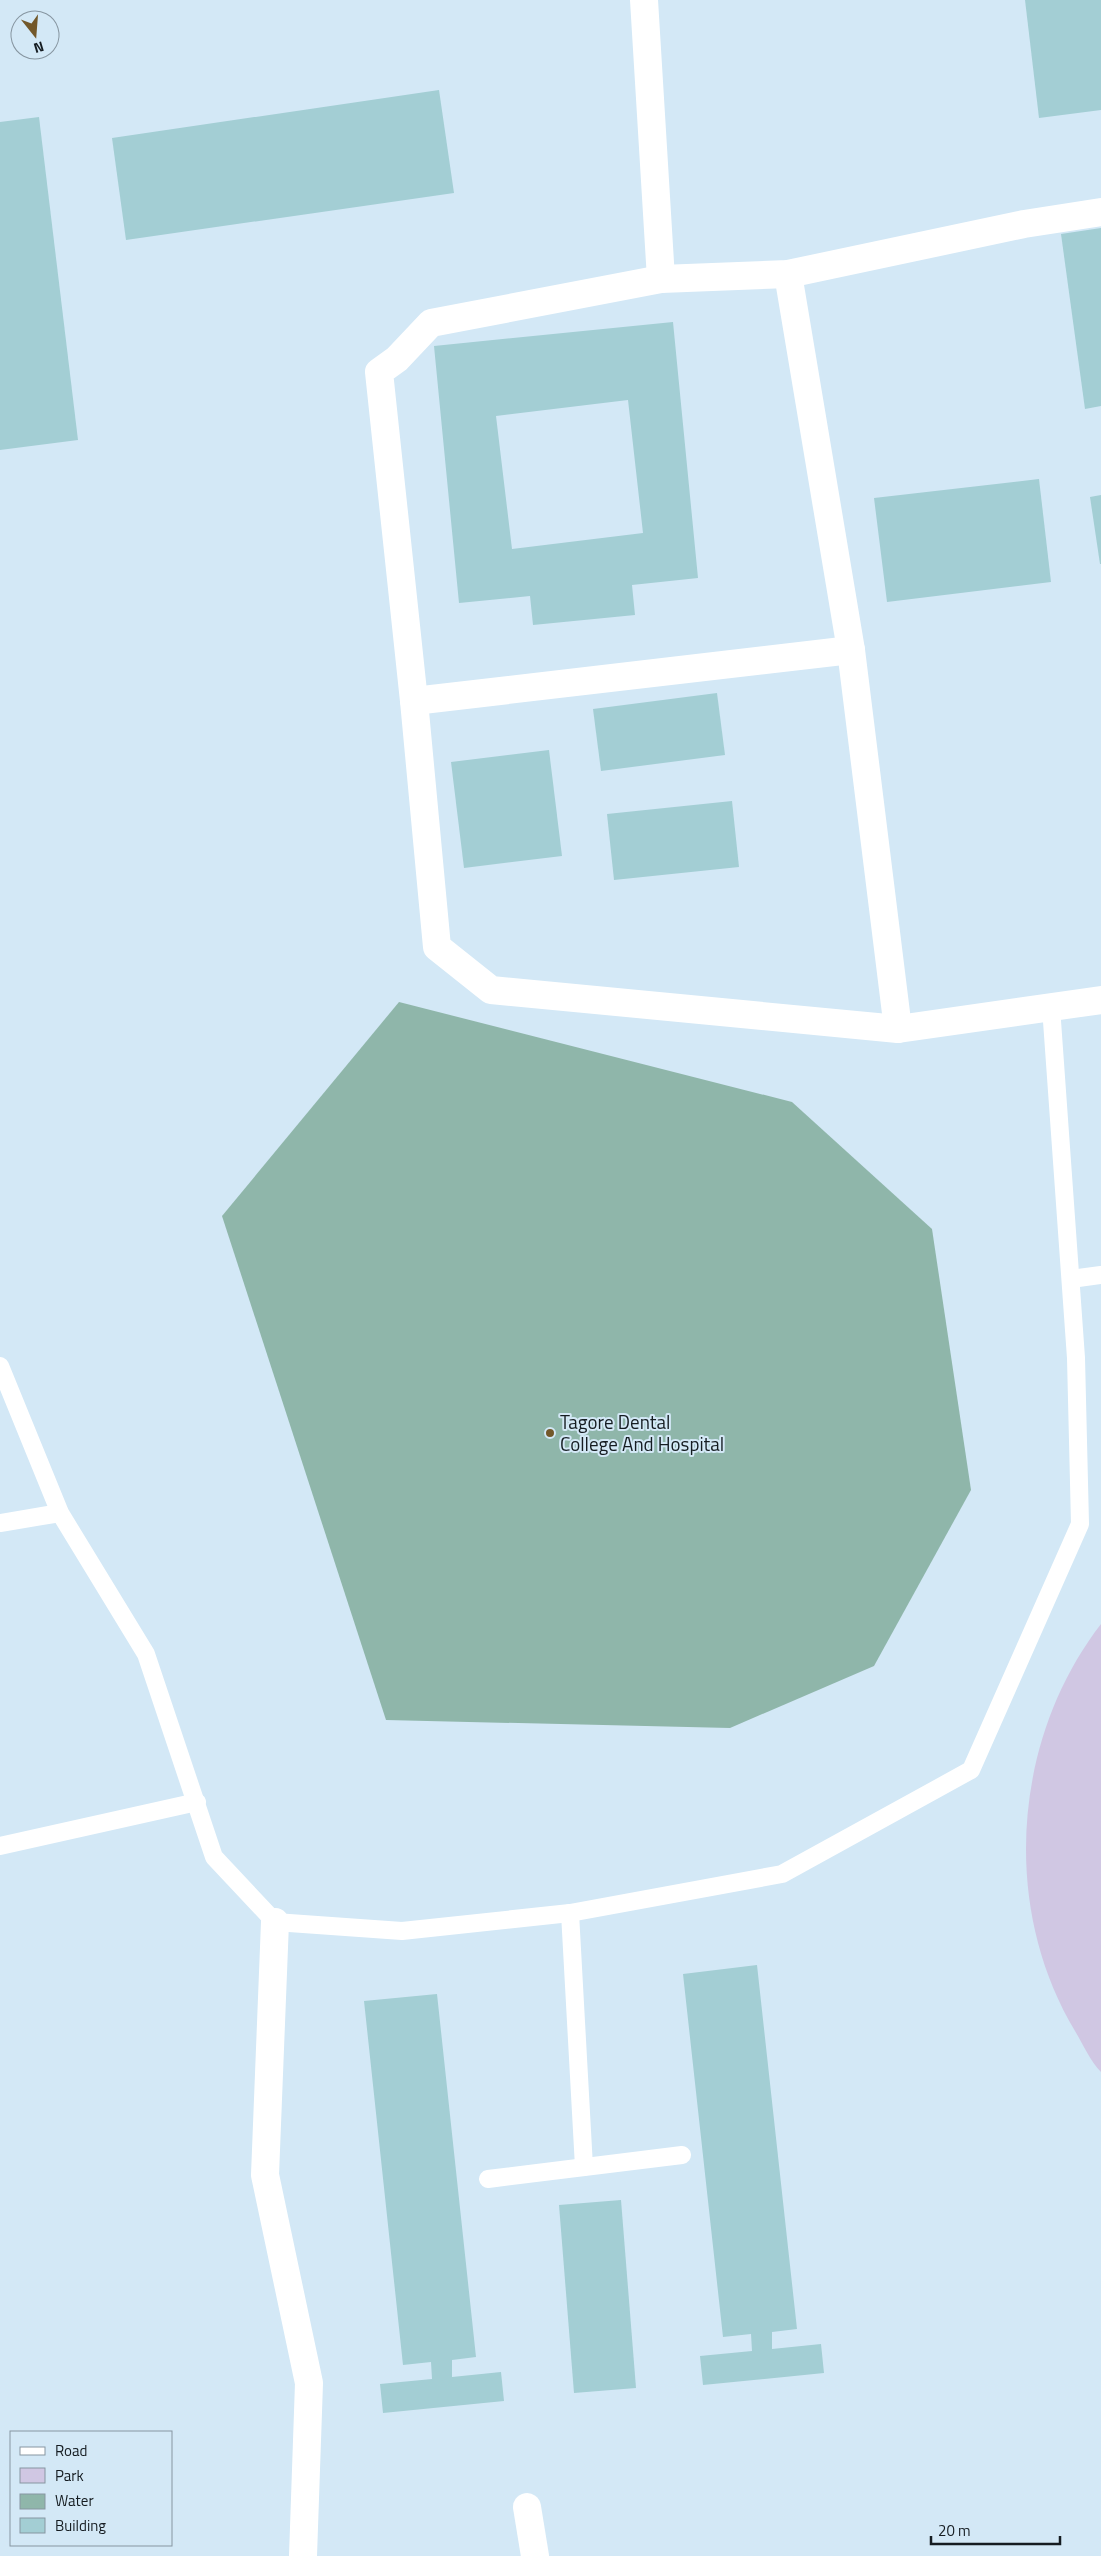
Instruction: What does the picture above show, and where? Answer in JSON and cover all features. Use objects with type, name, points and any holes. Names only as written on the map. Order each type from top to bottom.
[{"type":"street","points":[[644,0],[661,279]]},
{"type":"street","points":[[1101,212],[1024,224],[788,274],[661,279],[431,323],[397,359],[379,372],[414,701],[437,947],[491,990],[898,1029],[1101,1000]]},
{"type":"street","points":[[788,274],[851,650],[898,1029]]},
{"type":"street","points":[[414,701],[851,650]]},
{"type":"street","points":[[275,1922],[265,2175],[309,2383],[303,2556]]},
{"type":"street","points":[[527,2507],[535,2556]]},
{"type":"lane","points":[[0,1366],[60,1513],[146,1654],[214,1857],[275,1922],[402,1931],[570,1913],[782,1874],[971,1770],[1080,1524],[1076,1358],[1050,1007]]},
{"type":"lane","points":[[1070,1279],[1101,1275]]},
{"type":"lane","points":[[0,1523],[60,1513]]},
{"type":"lane","points":[[0,1846],[197,1802]]},
{"type":"lane","points":[[570,1913],[584,2167]]},
{"type":"lane","points":[[488,2179],[682,2155]]},
{"type":"green space","points":[[1101,1624],[1101,2072],[1090,2058],[1075,2031],[1051,1982],[1035,1931],[1027,1877],[1027,1823],[1034,1770],[1049,1718],[1072,1669]]},
{"type":"water","points":[[399,1002],[792,1102],[932,1229],[971,1490],[874,1666],[730,1728],[386,1720],[222,1216]]},
{"type":"building","points":[[1025,0],[1101,0],[1101,110],[1039,118]]},
{"type":"building","points":[[439,90],[454,193],[126,240],[112,138]]},
{"type":"building","points":[[39,117],[78,440],[0,450],[0,122]]},
{"type":"building","points":[[1101,228],[1101,406],[1085,409],[1061,234]]},
{"type":"building","points":[[673,322],[698,578],[632,585],[635,615],[533,625],[530,596],[459,603],[434,346]],"holes":[[[628,400],[643,533],[512,549],[496,416]]]},
{"type":"building","points":[[1039,479],[1051,582],[887,602],[874,498]]},
{"type":"building","points":[[1101,495],[1101,564],[1100,564],[1090,497]]},
{"type":"building","points":[[717,693],[725,755],[601,771],[593,709]]},
{"type":"building","points":[[549,750],[562,856],[464,868],[451,762]]},
{"type":"building","points":[[732,801],[739,867],[614,880],[607,814]]},
{"type":"building","points":[[757,1965],[797,2329],[772,2332],[772,2349],[821,2344],[824,2373],[703,2385],[700,2356],[752,2351],[751,2334],[723,2337],[683,1974]]},
{"type":"building","points":[[437,1994],[476,2357],[452,2360],[452,2377],[501,2372],[504,2401],[383,2413],[380,2384],[432,2379],[431,2362],[403,2365],[364,2001]]},
{"type":"building","points":[[621,2200],[636,2388],[574,2393],[559,2205]]},
{"type":"place","name":"Tagore Dental College And Hospital","points":[[550,1433]]}]
